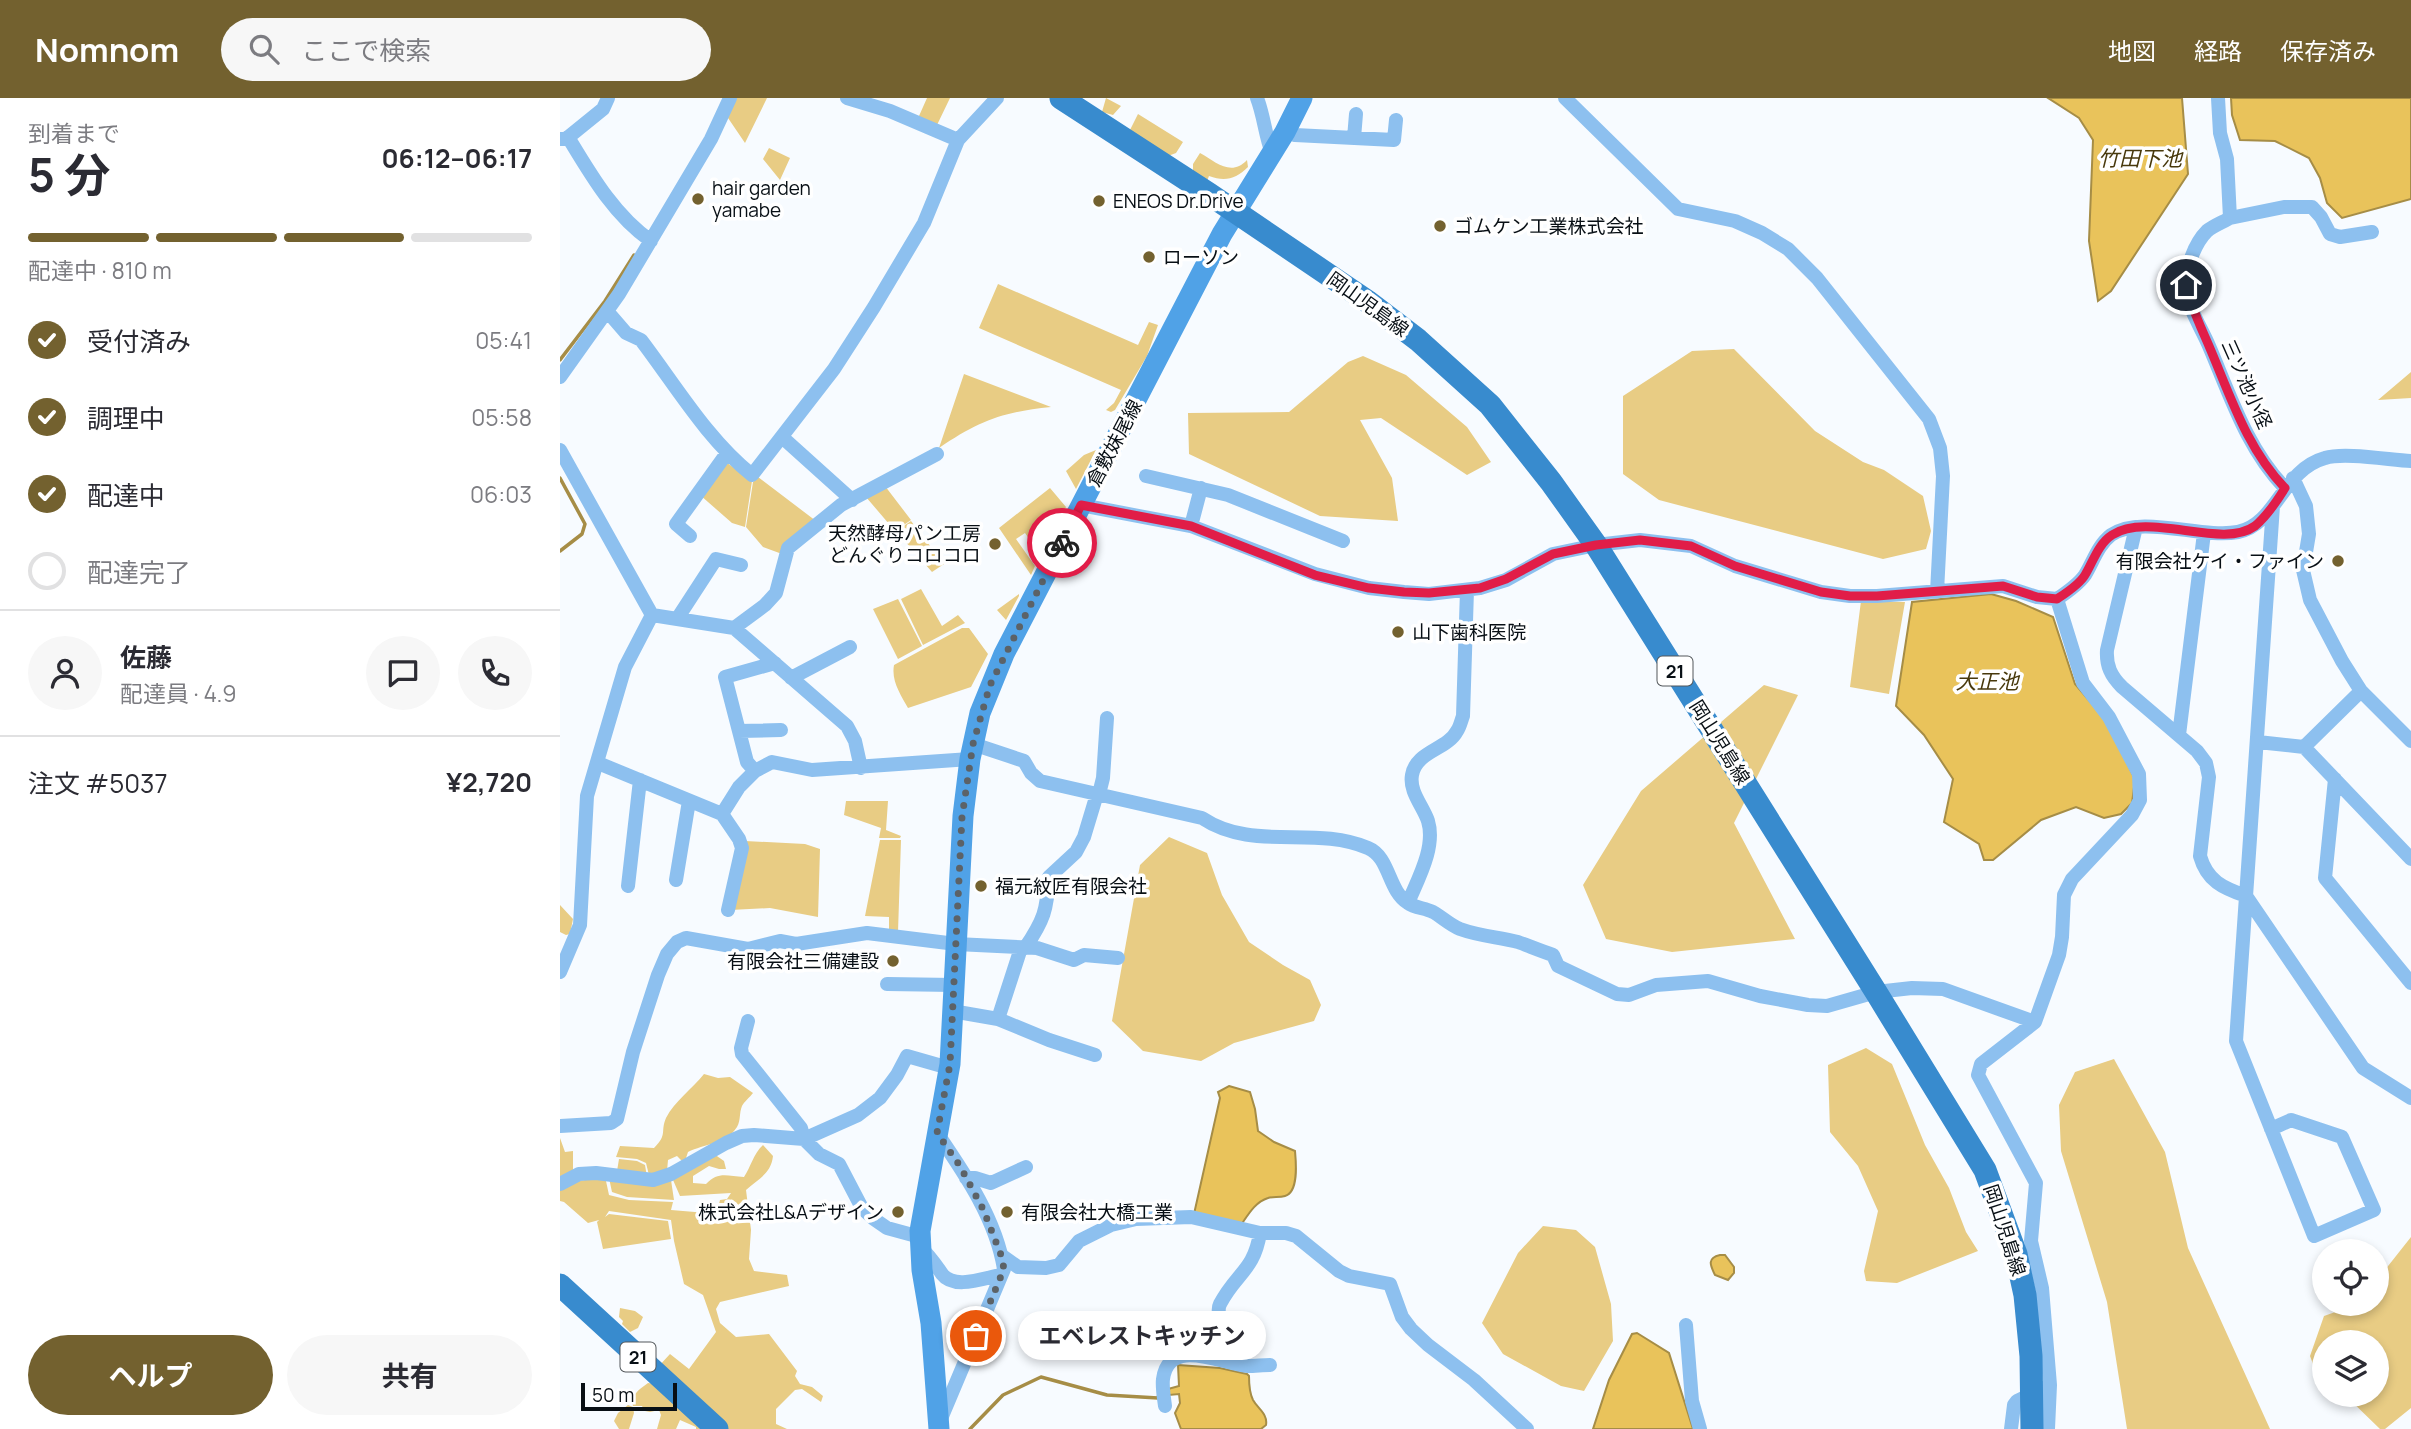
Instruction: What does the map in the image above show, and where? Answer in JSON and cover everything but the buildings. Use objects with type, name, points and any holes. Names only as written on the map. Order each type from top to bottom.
[{"type":"main road","name":"岡山児島線","points":[[1061,98],[1367,301],[1490,405],[1551,482],[1596,545],[1877,992],[1985,1170],[2016,1254],[2025,1295],[2041,1389],[2032,1429]]},
{"type":"main road","name":"倉敷妹尾線","points":[[939,1426],[921,1242],[922,1211],[949,1068],[962,817],[971,751],[980,713],[1001,661],[1081,505],[1235,212],[1285,132],[1302,98]]},
{"type":"main road","name":"21","points":[[560,1285],[717,1429]]},
{"type":"street","points":[[608,98],[603,109],[564,138],[600,191],[647,238]]},
{"type":"street","points":[[560,377],[607,311],[647,238],[711,139],[730,98]]},
{"type":"street","points":[[847,98],[890,111],[958,140]]},
{"type":"street","points":[[607,311],[626,333],[641,340],[727,453],[752,475],[834,369],[916,239],[958,140],[997,98]]},
{"type":"street","points":[[1256,98],[1272,153]]},
{"type":"street","points":[[1565,98],[1678,209],[1735,221],[1788,249],[1842,308],[1929,419],[1940,448],[1943,476],[1937,592]]},
{"type":"street","points":[[2218,98],[2220,132],[2227,159],[2230,218],[2284,207],[2312,207],[2330,234],[2340,237],[2372,232]]},
{"type":"street","points":[[1354,138],[1356,114]]},
{"type":"street","points":[[1285,132],[1295,135],[1394,140],[1396,120]]},
{"type":"street","name":"三ツ池小径","points":[[2230,218],[2208,230],[2197,244],[2186,285],[2190,305],[2210,346],[2229,397],[2267,469],[2289,483],[2306,506],[2308,534],[2303,570],[2310,600],[2361,691],[2410,738]]},
{"type":"street","points":[[782,437],[852,500]]},
{"type":"street","points":[[560,450],[652,615]]},
{"type":"street","points":[[690,536],[676,524],[727,453]]},
{"type":"street","points":[[734,628],[765,605],[776,593],[788,548],[841,505],[937,454]]},
{"type":"street","points":[[1081,505],[1191,526],[1315,575],[1369,588],[1429,593],[1480,588],[1506,579],[1553,554],[1640,540],[1691,546],[1735,566],[1821,592],[1850,596],[2003,586],[2037,597],[2057,599],[2084,577],[2099,548],[2112,534],[2136,527],[2153,526],[2204,533],[2238,532],[2254,527],[2300,470],[2326,457],[2411,461]]},
{"type":"street","points":[[1146,476],[1228,495],[1343,541]]},
{"type":"street","points":[[1191,526],[1201,488]]},
{"type":"street","points":[[2271,1129],[2291,1120],[2342,1137],[2374,1210],[2314,1236],[2271,1129],[2236,1041],[2273,506]]},
{"type":"street","points":[[2136,527],[2106,663],[2113,678],[2179,735],[2206,764],[2209,777],[2200,856],[2203,867],[2216,883],[2246,896],[2362,1068],[2411,1097]]},
{"type":"street","points":[[2179,735],[2204,533]]},
{"type":"street","points":[[677,619],[716,559],[741,565]]},
{"type":"street","points":[[1408,903],[1431,838],[1427,820],[1414,792],[1412,775],[1420,759],[1457,733],[1463,716],[1467,590]]},
{"type":"street","points":[[2049,1429],[2041,1389],[2042,1288],[2031,1241],[2036,1183],[1978,1075],[1981,1064],[2035,1022],[2059,955],[2064,895],[2072,879],[2132,815],[2140,800],[2139,775],[2109,717],[2083,683],[2057,599]]},
{"type":"street","points":[[652,615],[734,628],[847,726],[855,741],[861,768]]},
{"type":"street","points":[[560,972],[580,925],[587,796],[625,667],[652,615]]},
{"type":"street","points":[[791,678],[850,647]]},
{"type":"street","points":[[755,771],[747,762],[725,677],[775,663]]},
{"type":"street","points":[[2304,747],[2361,691]]},
{"type":"street","points":[[998,1019],[1023,948],[1038,929],[1047,909],[1049,877],[1076,852],[1084,837],[1104,778],[1107,718]]},
{"type":"street","points":[[740,731],[781,730]]},
{"type":"street","points":[[2258,742],[2304,747],[2411,859]]},
{"type":"street","points":[[722,814],[739,787],[755,771],[772,762],[812,770],[861,768],[971,751],[1024,761],[1040,781],[1202,818],[1218,828],[1261,838],[1316,837],[1371,848],[1378,855],[1399,894],[1408,903],[1432,911],[1457,928],[1517,942],[1553,955],[1558,966],[1618,994],[1629,995],[1656,985],[1708,981],[1760,996],[1827,1006],[1877,992],[1912,988],[1943,989],[2035,1022]]},
{"type":"street","points":[[598,762],[722,814],[742,848],[728,909]]},
{"type":"street","points":[[2335,779],[2326,878],[2411,983]]},
{"type":"street","points":[[628,886],[640,780]]},
{"type":"street","points":[[676,880],[689,801]]},
{"type":"street","points":[[560,1126],[611,1123],[617,1119],[633,1052],[658,975],[667,954],[677,942],[686,938],[748,949],[780,941],[796,944],[867,933],[956,944],[1037,948],[1074,960],[1084,955],[1118,958]]},
{"type":"street","points":[[887,984],[954,985]]},
{"type":"street","points":[[952,1011],[998,1019],[1048,1040],[1095,1055]]},
{"type":"street","points":[[748,1021],[742,1054],[800,1128],[804,1139],[819,1154],[839,1164],[862,1208],[887,1228],[921,1242],[947,1280],[955,1283],[1001,1275]]},
{"type":"street","points":[[560,1184],[579,1174],[596,1173],[653,1180],[671,1174],[742,1136],[804,1139],[858,1115],[880,1098],[907,1056],[949,1068]]},
{"type":"street","points":[[937,1133],[983,1209],[1004,1269],[939,1426]]},
{"type":"street","points":[[966,1178],[991,1183],[1026,1167]]},
{"type":"street","points":[[1001,1255],[1018,1267],[1046,1268],[1059,1265],[1079,1241],[1092,1233],[1111,1224],[1136,1219],[1191,1217],[1260,1233],[1286,1233],[1296,1236],[1349,1276],[1390,1284],[1402,1317],[1411,1329],[1427,1345],[1475,1380],[1527,1429]]},
{"type":"street","points":[[1206,1357],[1219,1319],[1218,1308],[1229,1289],[1248,1268],[1257,1251],[1260,1233]]},
{"type":"street","points":[[1686,1325],[1692,1401],[1700,1429]]},
{"type":"street","points":[[1164,1398],[1163,1378],[1171,1361],[1181,1355],[1248,1366],[1270,1365]]},
{"type":"street","points":[[2011,1429],[2014,1405],[2041,1389]]},
{"type":"shaded area","points":[[734,98],[767,98],[745,143],[726,115]]},
{"type":"shaded area","points":[[927,98],[950,98],[937,125],[920,119]]},
{"type":"shaded area","points":[[1106,98],[1121,106],[1113,115],[1102,112]]},
{"type":"shaded area","points":[[1138,114],[1183,142],[1176,153],[1168,156],[1130,130]]},
{"type":"shaded area","points":[[769,148],[790,158],[780,180],[763,159]]},
{"type":"shaded area","points":[[1200,153],[1229,168],[1241,165],[1247,160],[1248,167],[1235,177],[1220,179],[1209,176],[1207,181],[1193,172],[1193,164]]},
{"type":"shaded area","points":[[998,284],[1138,345],[1149,322],[1158,325],[1147,356],[1115,410],[1106,410],[1114,403],[1121,390],[979,328]]},
{"type":"shaded area","points":[[1734,349],[1815,431],[1863,462],[1884,470],[1923,496],[1931,531],[1926,549],[1883,559],[1659,500],[1623,474],[1623,396],[1692,351]]},
{"type":"shaded area","points":[[1363,356],[1406,375],[1467,427],[1491,462],[1467,475],[1381,418],[1360,420],[1392,478],[1398,521],[1320,516],[1189,454],[1188,413],[1289,412],[1348,362]]},
{"type":"shaded area","points":[[2411,372],[2411,398],[2378,400]]},
{"type":"shaded area","points":[[964,374],[1051,407],[992,419],[939,448]]},
{"type":"shaded area","points":[[1096,450],[1076,489],[1066,471],[1084,455]]},
{"type":"shaded area","points":[[726,462],[752,481],[745,527],[732,523],[700,495]]},
{"type":"shaded area","points":[[758,477],[816,521],[782,554],[763,547],[746,527],[753,482]]},
{"type":"shaded area","points":[[885,486],[911,520],[895,531],[866,497]]},
{"type":"shaded area","points":[[1050,488],[1066,507],[1041,555],[1025,533],[1016,539],[1035,566],[1031,575],[999,528]]},
{"type":"shaded area","points":[[911,521],[944,564],[932,572],[896,531]]},
{"type":"shaded area","points":[[921,589],[942,626],[958,615],[965,623],[923,645],[901,599]]},
{"type":"shaded area","points":[[1019,596],[1006,620],[997,610]]},
{"type":"shaded area","points":[[898,599],[922,646],[898,659],[873,609]]},
{"type":"shaded area","points":[[1861,601],[1905,602],[1889,694],[1850,687]]},
{"type":"shaded area","points":[[962,628],[969,628],[988,654],[971,687],[908,708],[895,682],[894,665]]},
{"type":"shaded area","points":[[1764,685],[1798,695],[1734,823],[1795,939],[1672,952],[1606,939],[1583,885],[1641,791]]},
{"type":"shaded area","points":[[846,801],[888,801],[886,830],[901,836],[900,838],[879,838],[881,828],[844,815]]},
{"type":"shaded area","points":[[1169,837],[1207,853],[1222,895],[1249,942],[1310,980],[1321,1005],[1314,1021],[1234,1043],[1201,1061],[1143,1051],[1112,1021],[1140,865]]},
{"type":"shaded area","points":[[880,840],[901,840],[898,932],[889,932],[889,917],[865,916]]},
{"type":"shaded area","points":[[745,841],[805,844],[820,849],[818,917],[770,908],[730,910]]},
{"type":"shaded area","points":[[560,905],[573,919],[570,934],[560,932]]},
{"type":"shaded area","points":[[1866,1048],[1892,1064],[1925,1145],[1949,1188],[1966,1232],[1978,1251],[1897,1283],[1866,1281],[1864,1271],[1878,1211],[1858,1166],[1830,1132],[1828,1065]]},
{"type":"shaded area","points":[[2114,1059],[2165,1152],[2188,1248],[2270,1429],[2127,1429],[2107,1302],[2061,1151],[2059,1105],[2075,1072]]},
{"type":"shaded area","points":[[704,1074],[718,1078],[730,1077],[753,1093],[742,1106],[738,1124],[732,1133],[688,1152],[686,1158],[714,1154],[724,1161],[726,1169],[709,1166],[693,1176],[693,1183],[706,1184],[723,1175],[744,1177],[763,1145],[773,1156],[767,1172],[746,1190],[751,1230],[749,1259],[754,1271],[787,1275],[789,1286],[720,1302],[716,1309],[720,1323],[736,1337],[769,1334],[797,1371],[795,1376],[800,1384],[812,1387],[823,1396],[821,1402],[802,1389],[795,1390],[776,1409],[776,1424],[787,1429],[728,1429],[658,1367],[670,1354],[689,1369],[716,1332],[703,1295],[684,1284],[671,1220],[609,1211],[605,1217],[609,1214],[668,1221],[671,1239],[603,1249],[597,1222],[599,1220],[588,1223],[560,1201],[560,1184],[598,1178],[606,1181],[609,1195],[629,1200],[673,1202],[671,1210],[707,1213],[717,1211],[720,1200],[727,1199],[731,1193],[680,1196],[673,1180],[683,1162],[677,1156],[668,1160],[667,1171],[649,1175],[646,1163],[637,1159],[616,1157],[620,1146],[654,1148],[661,1139],[669,1112]]},
{"type":"shaded area","points":[[560,1138],[565,1152],[573,1151],[573,1175],[560,1176]]},
{"type":"shaded area","points":[[619,1159],[645,1165],[647,1177],[617,1171]]},
{"type":"shaded area","points":[[609,1178],[671,1180],[674,1200],[627,1197],[612,1192]]},
{"type":"shaded area","points":[[1543,1226],[1576,1230],[1595,1247],[1611,1304],[1613,1341],[1584,1391],[1561,1386],[1503,1354],[1482,1323],[1518,1253]]},
{"type":"shaded area","points":[[2411,1237],[2411,1408],[2385,1429],[2380,1429],[2357,1407],[2389,1407],[2389,1330],[2319,1330],[2324,1316],[2389,1316],[2389,1265]]},
{"type":"shaded area","points":[[620,1308],[635,1311],[643,1317],[638,1328],[630,1332],[622,1324],[623,1321],[619,1317]]},
{"type":"shaded area","points":[[648,1383],[656,1384],[707,1429],[696,1429],[680,1420],[676,1429],[657,1429],[661,1415],[659,1410],[645,1411],[642,1406],[633,1406],[632,1402],[634,1395]]},
{"type":"shaded area","points":[[628,1405],[633,1407],[634,1413],[629,1429],[619,1429],[614,1421],[618,1413]]},
{"type":"water","name":"竹田下池","points":[[2048,98],[2182,98],[2188,174],[2111,291],[2098,301],[2089,241],[2093,140],[2079,118]]},
{"type":"water","points":[[2231,98],[2411,98],[2411,199],[2342,218],[2327,203],[2320,178],[2309,158],[2275,141],[2240,140],[2232,115]]},
{"type":"water","name":"大正池","points":[[1991,594],[2016,601],[2053,617],[2075,684],[2106,720],[2135,779],[2132,803],[2121,814],[2104,818],[2076,807],[2041,820],[1993,860],[1984,860],[1979,844],[1944,822],[1953,779],[1924,735],[1896,706],[1912,602]]},
{"type":"water","points":[[1229,1086],[1250,1092],[1258,1131],[1295,1151],[1293,1189],[1283,1197],[1268,1198],[1259,1203],[1241,1225],[1194,1214],[1220,1098],[1218,1092]]},
{"type":"water","points":[[1725,1255],[1734,1267],[1734,1273],[1728,1280],[1715,1275],[1712,1268],[1711,1260]]},
{"type":"water","points":[[1637,1333],[1669,1353],[1693,1429],[1593,1429],[1609,1380],[1632,1334]]},
{"type":"water","points":[[1178,1365],[1220,1368],[1247,1374],[1252,1397],[1264,1415],[1266,1425],[1261,1429],[1181,1429],[1175,1413],[1180,1403],[1179,1394],[1169,1395],[1168,1389],[1179,1386]]},
{"type":"waterway","points":[[560,360],[605,301],[634,255]]},
{"type":"waterway","points":[[560,478],[585,524],[582,534],[560,551]]},
{"type":"waterway","points":[[970,1429],[1003,1395],[1041,1377],[1107,1395],[1158,1397]]},
{"type":"way so far","points":[[976,1336],[1004,1269],[995,1235],[983,1209],[960,1166],[937,1133],[950,1064],[962,817],[970,759],[980,713],[990,685],[1062,543]]},
{"type":"place","name":"hair garden yamabe","points":[[698,199]]},
{"type":"place","name":"ENEOS Dr.Drive","points":[[1099,201]]},
{"type":"place","name":"ゴムケン工業株式会社","points":[[1440,226]]},
{"type":"place","name":"ローソン","points":[[1149,257]]},
{"type":"place","name":"天然酵母パン工房 どんぐりコロコロ","points":[[995,544]]},
{"type":"place","name":"有限会社ケイ・ファイン","points":[[2338,561]]},
{"type":"place","name":"山下歯科医院","points":[[1398,632]]},
{"type":"place","name":"福元紋匠有限会社","points":[[981,886]]},
{"type":"place","name":"有限会社三備建設","points":[[893,961]]},
{"type":"place","name":"株式会社L&Aデザイン","points":[[898,1212]]},
{"type":"place","name":"有限会社大橋工業","points":[[1007,1212]]},
{"type":"place","name":"エベレストキッチン","points":[[976,1336]]},
{"type":"route","points":[[1062,543],[1081,505],[1191,526],[1315,575],[1369,588],[1404,592],[1429,593],[1480,588],[1506,579],[1553,554],[1640,540],[1691,546],[1735,566],[1821,592],[1877,596],[2003,586],[2037,597],[2057,599],[2084,577],[2099,548],[2112,534],[2136,527],[2153,526],[2204,533],[2238,532],[2254,527],[2285,488],[2267,469],[2229,397],[2210,346],[2190,305],[2186,285]]}]
